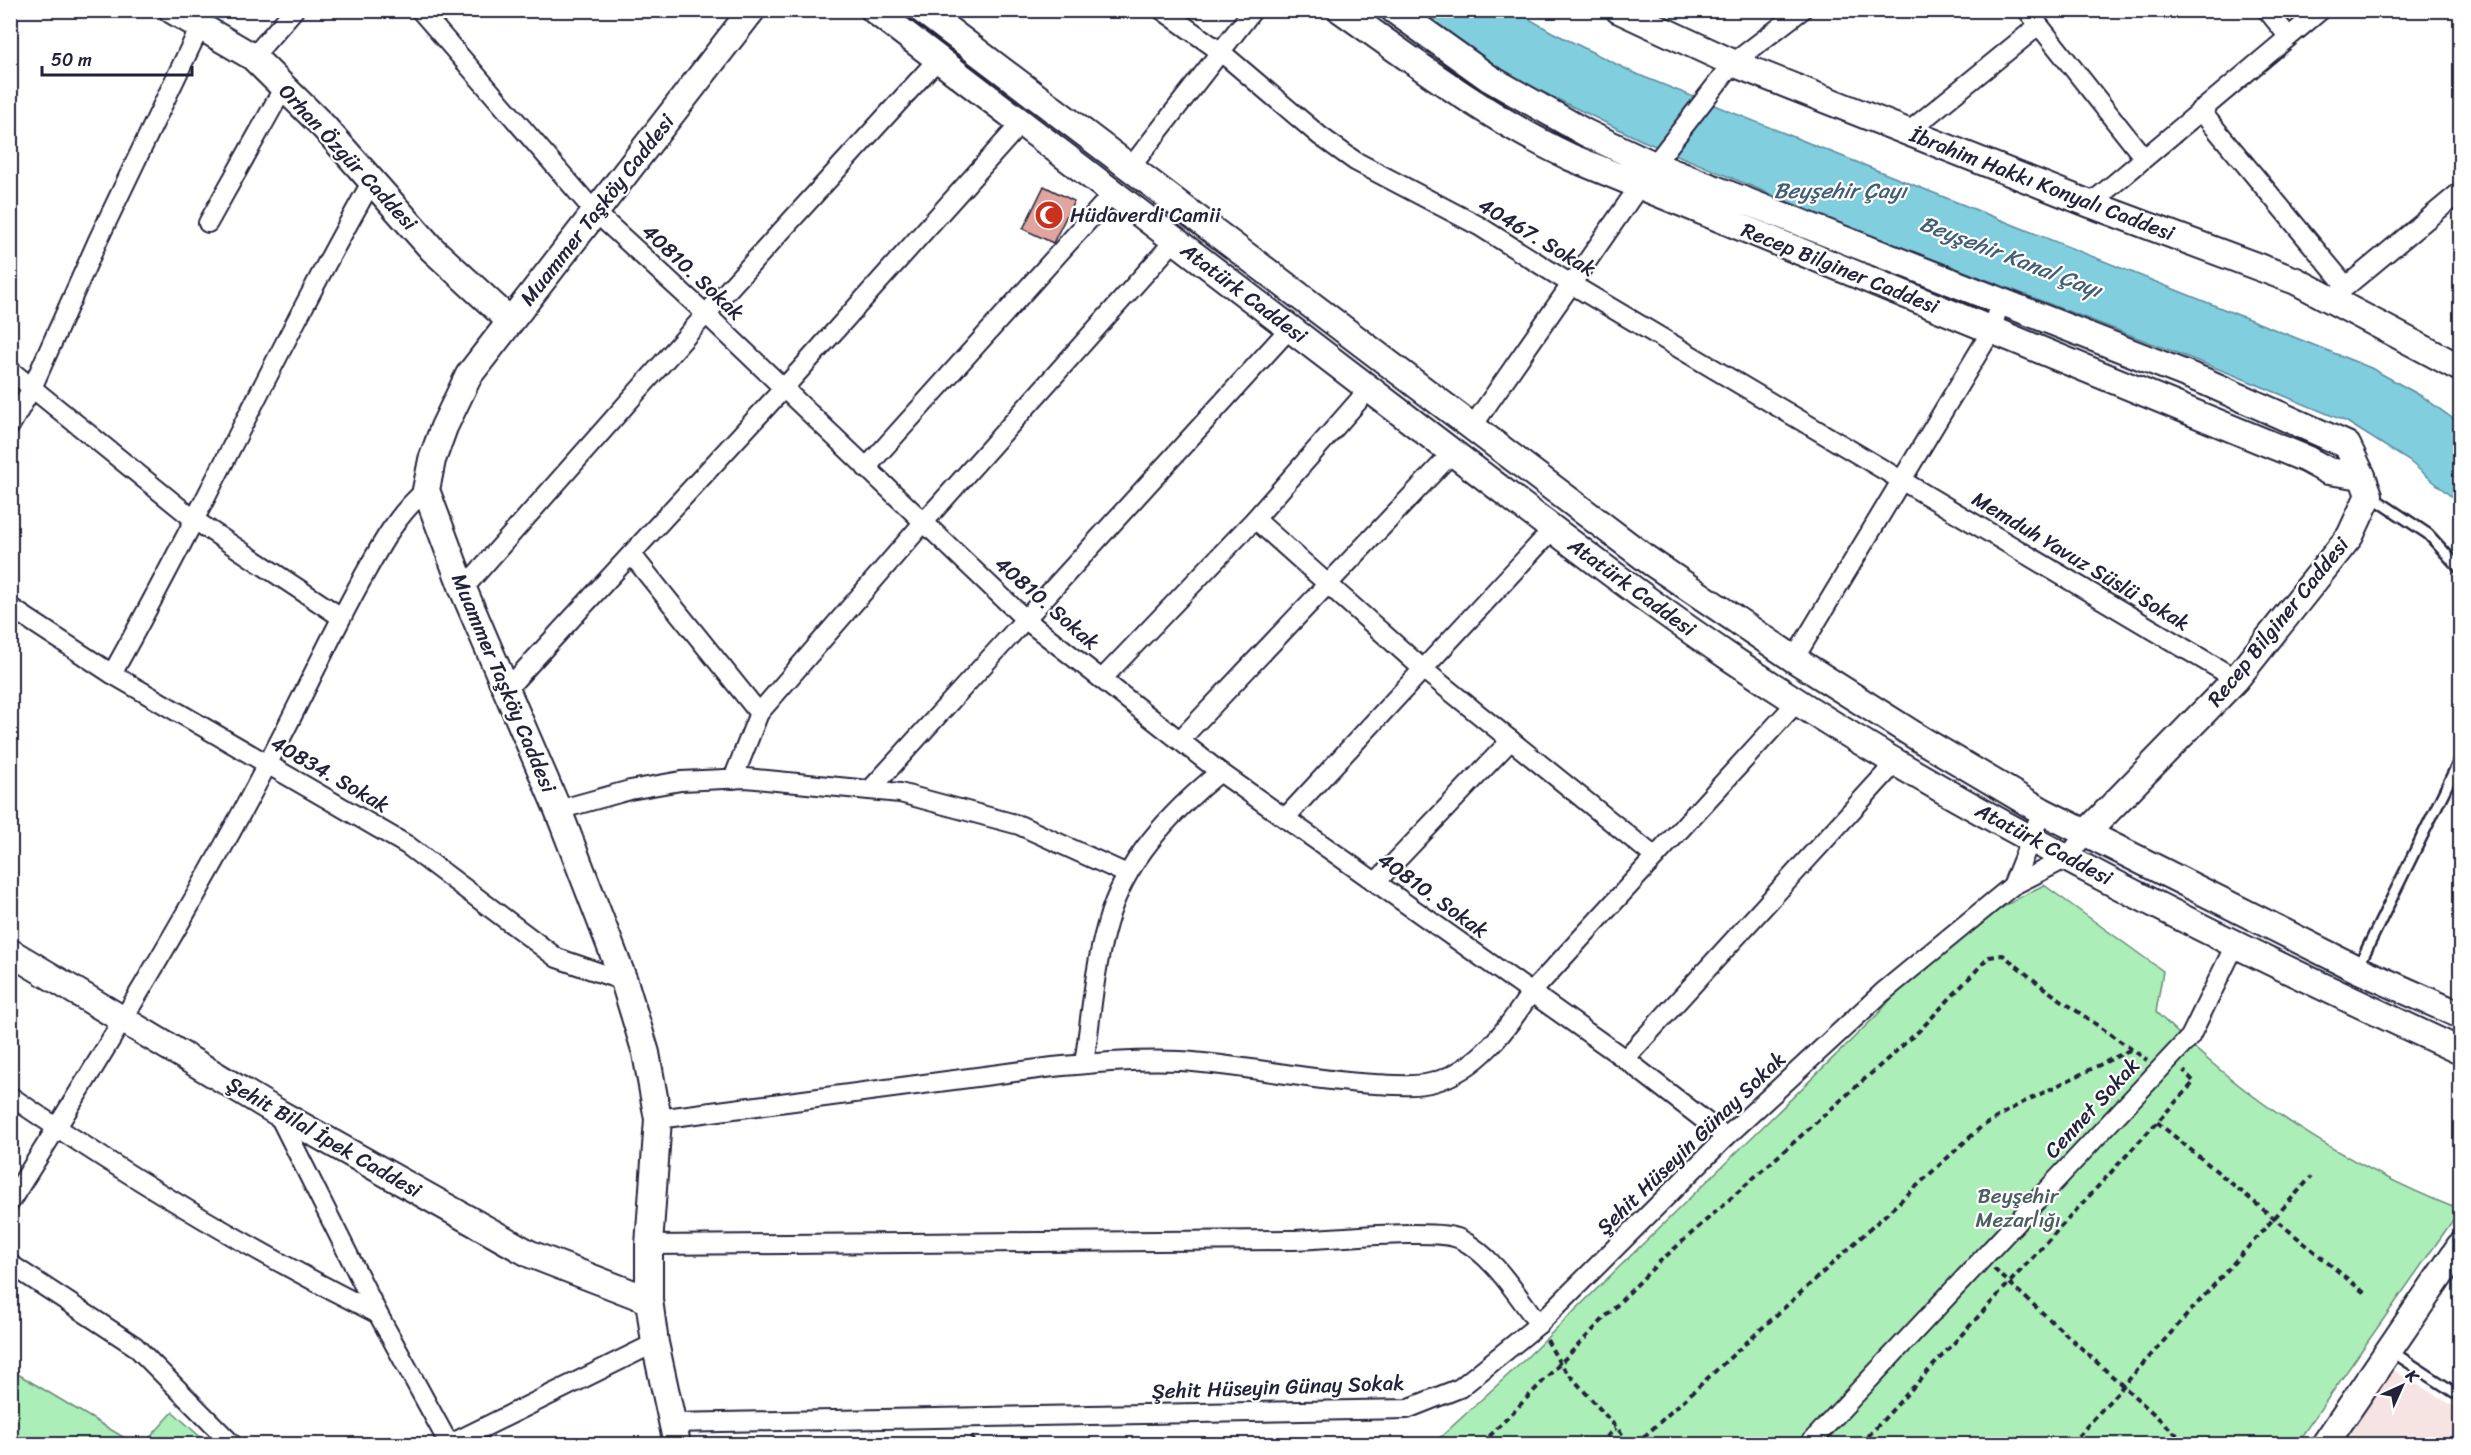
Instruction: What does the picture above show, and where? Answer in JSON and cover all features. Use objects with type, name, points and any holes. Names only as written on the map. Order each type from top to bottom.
[{"type":"street","name":"Orhan Özgür Caddesi","points":[[172,10],[253,57],[324,126],[432,249],[510,321]]},
{"type":"street","points":[[253,57],[294,10]]},
{"type":"street","name":"40810. Sokak","points":[[420,10],[594,211],[706,314],[1026,620],[1220,772],[1377,881],[1530,994],[1624,1059],[1726,1137]]},
{"type":"street","name":"Muammer Taşköy Caddesi","points":[[674,1434],[655,1343],[649,1300],[649,1245],[658,1119],[646,1053],[624,981],[558,810],[463,589],[426,490],[436,449],[469,375],[752,10]]},
{"type":"street","name":"Atatürk Caddesi","points":[[874,10],[1553,530],[1654,604],[1797,702],[2030,840],[2460,1051]]},
{"type":"street","name":"Atatürk Caddesi","points":[[922,10],[1648,560],[1794,659],[1922,740],[2042,811],[2357,969],[2460,1015]]},
{"type":"street","name":"40467. Sokak","points":[[1162,10],[1221,52],[1320,136],[1355,161],[1479,226],[1571,284],[1903,481]]},
{"type":"street","points":[[1130,168],[1253,10]]},
{"type":"street","name":"Recep Bilginer Caddesi","points":[[1341,10],[1481,108],[1529,138],[1640,186],[2306,459],[2365,486]]},
{"type":"street","name":"Recep Bilginer Caddesi","points":[[1394,10],[1489,78],[1586,133],[1654,165],[2206,382],[2347,445],[2365,486],[2350,536],[2236,680],[2086,833]]},
{"type":"street","points":[[1472,427],[1654,165],[1733,63],[1802,10]]},
{"type":"street","points":[[2027,10],[2144,158]]},
{"type":"street","points":[[2267,10],[2288,36]]},
{"type":"street","points":[[2090,204],[2321,10]]},
{"type":"street","name":"İbrahim Hakkı Konyalı Caddesi","points":[[1629,14],[1733,63],[2090,204],[2296,280],[2339,292],[2460,368]]},
{"type":"street","points":[[1908,132],[2038,26]]},
{"type":"street","points":[[10,426],[32,388],[98,240],[200,27]]},
{"type":"street","points":[[463,589],[706,314],[938,59]]},
{"type":"street","points":[[208,223],[284,87]]},
{"type":"street","points":[[2200,110],[2339,292],[2460,192]]},
{"type":"street","points":[[506,690],[783,389],[1022,122]]},
{"type":"street","points":[[112,674],[196,520],[315,282],[372,181]]},
{"type":"street","points":[[866,468],[1113,193]]},
{"type":"street","points":[[733,779],[759,713],[923,523],[1175,240]]},
{"type":"street","points":[[1794,659],[1992,330],[2000,300]]},
{"type":"street","points":[[870,790],[1290,328]]},
{"type":"street","points":[[10,370],[196,520],[341,617]]},
{"type":"street","points":[[1102,679],[1255,519],[1369,389]]},
{"type":"street","points":[[1180,740],[1453,453]]},
{"type":"street","name":"Memduh Yavuz Süslü Sokak","points":[[1903,481],[2236,680]]},
{"type":"street","points":[[10,1202],[124,1021],[268,764],[341,617],[387,534],[407,506],[426,490]]},
{"type":"street","points":[[1255,519],[1424,670],[1655,857]]},
{"type":"street","points":[[1286,817],[1553,530]]},
{"type":"street","points":[[632,555],[759,713]]},
{"type":"street","name":"40834. Sokak","points":[[10,607],[112,674],[407,845],[557,958],[624,981]]},
{"type":"street","points":[[658,1119],[1084,1064],[1180,1061],[1351,1083],[1398,1086],[1435,1082],[1468,1064],[1498,1040],[1530,994],[1797,702]]},
{"type":"street","points":[[1377,881],[1511,741]]},
{"type":"street","points":[[1624,1059],[1897,761]]},
{"type":"street","points":[[1084,1064],[1107,923],[1127,874],[1161,826],[1190,796],[1220,772]]},
{"type":"street","points":[[558,810],[630,790],[671,783],[733,779],[900,793],[1019,825],[1127,874]]},
{"type":"street","points":[[2012,886],[2042,811]]},
{"type":"street","points":[[2067,858],[2086,833]]},
{"type":"street","name":"Şehit Hüseyin Günay Sokak","points":[[674,1434],[1407,1409],[1460,1388],[1539,1324],[1726,1137],[1883,992],[2012,886],[2067,858]]},
{"type":"street","name":"Cennet Sokak","points":[[1809,1444],[2190,1037],[2236,943]]},
{"type":"street","name":"Şehit Bilal İpek Caddesi","points":[[10,952],[277,1112],[530,1254],[649,1300]]},
{"type":"street","points":[[10,1096],[57,1128],[274,1260],[378,1314]]},
{"type":"street","points":[[277,1112],[378,1314],[450,1444],[655,1343]]},
{"type":"street","points":[[649,1245],[1162,1242],[1430,1236],[1459,1238],[1496,1269],[1539,1324]]},
{"type":"street","points":[[2325,1444],[2460,1246]]},
{"type":"street","points":[[10,1264],[135,1346],[232,1444]]},
{"type":"lane","points":[[2365,486],[2428,534],[2460,568]]},
{"type":"lane","points":[[2357,969],[2460,759]]},
{"type":"lane","points":[[2389,1350],[2460,1396]]},
{"type":"path","points":[[1482,1444],[1657,1264],[1921,1029],[1989,957],[2002,955],[2044,988],[2132,1049],[2165,1063],[2194,1082],[1861,1444]]},
{"type":"path","points":[[1636,1444],[1981,1127],[2018,1105],[2132,1049]]},
{"type":"path","points":[[2156,1122],[2367,1295]]},
{"type":"path","points":[[2071,1444],[2311,1177]]},
{"type":"path","points":[[1983,1259],[2187,1444]]},
{"type":"path","points":[[1539,1324],[1560,1364],[1631,1444]]},
{"type":"path","points":[[1599,1444],[1616,1428]]},
{"type":"shaded area","points":[[2390,1368],[2460,1410],[2460,1444],[2334,1444]]},
{"type":"green space","name":"Beyşehir Mezarlığı","points":[[2044,885],[2163,971],[2156,1012],[2225,1074],[2261,1102],[2336,1150],[2417,1192],[2460,1210],[2296,1444],[1433,1444],[1519,1365],[1878,1014],[1914,975],[1975,925]]},
{"type":"green space","points":[[11,1370],[135,1444],[11,1444]]},
{"type":"green space","points":[[173,1412],[208,1444],[144,1444]]},
{"type":"green space","points":[[800,1440],[949,1442],[951,1444],[748,1444]]},
{"type":"water","name":"Beyşehir Çayı","points":[[1412,11],[1515,11],[1634,73],[2371,368],[2423,397],[2460,424],[2460,504],[2409,461],[2347,422],[2234,375],[1842,224],[1641,140],[1502,72]]},
{"type":"building","name":"Hüdaverdi Camii","points":[[1044,186],[1074,201],[1053,243],[1023,229]]},
{"type":"place","name":"Hüdaverdi Camii","points":[[1049,215]]},
{"type":"water label","name":"Beyşehir Kanal Çayı","points":[[2011,256]]}]
